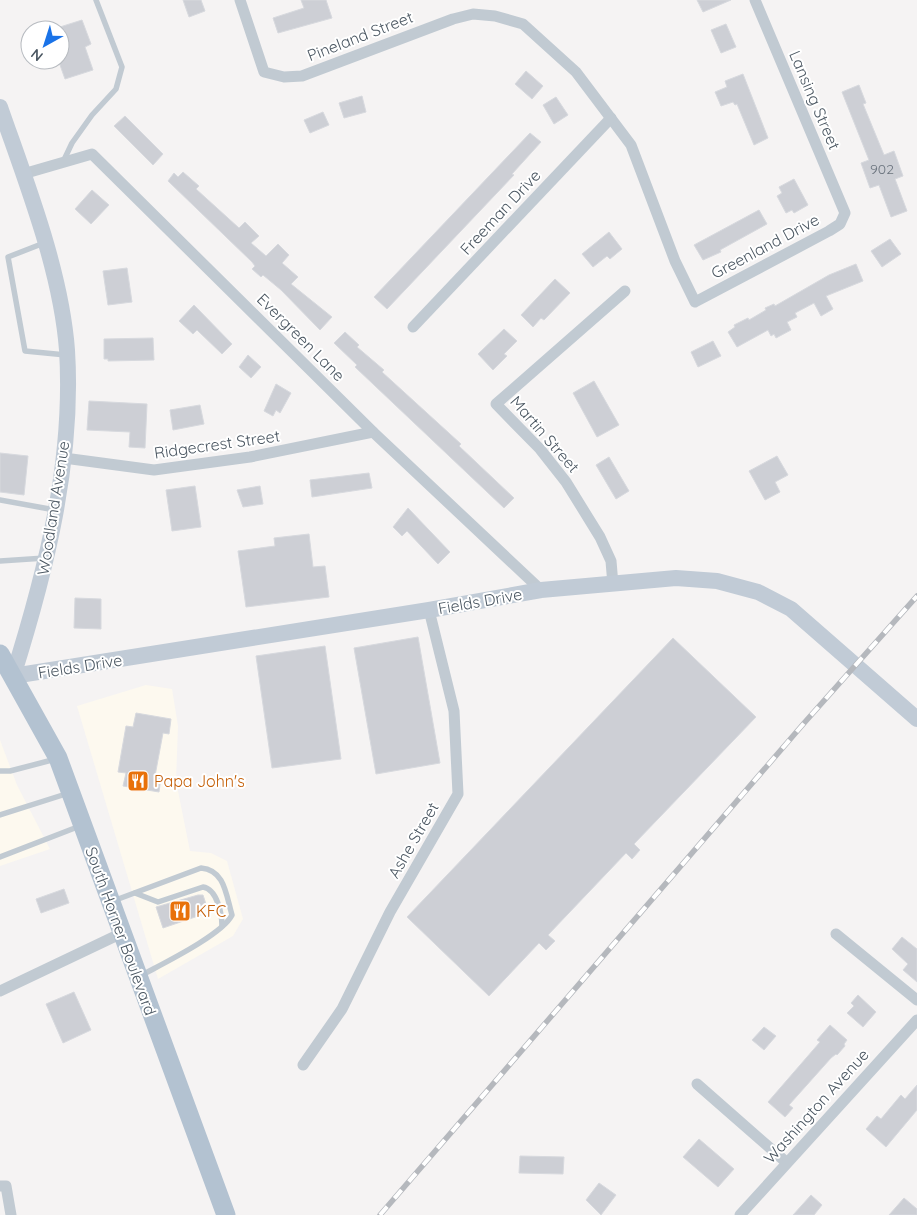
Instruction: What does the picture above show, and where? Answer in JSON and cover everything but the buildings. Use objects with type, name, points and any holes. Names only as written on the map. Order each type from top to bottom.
[{"type":"main road","name":"South Horner Boulevard","points":[[0,654],[6,677],[58,758],[226,1215]]},
{"type":"street","name":"Pineland Street","points":[[240,0],[264,72],[284,77],[302,76],[453,19],[473,14],[495,16],[523,24],[548,44],[576,72],[631,145],[675,262],[695,302]]},
{"type":"street","name":"Lansing Street","points":[[755,0],[845,213]]},
{"type":"street","name":"Woodland Avenue","points":[[0,106],[44,243],[61,312],[67,355],[68,399],[64,458],[37,599],[6,677]]},
{"type":"street","name":"Freeman Drive","points":[[413,327],[610,118]]},
{"type":"street","name":"Evergreen Lane","points":[[23,174],[92,154],[374,432],[541,590]]},
{"type":"street","name":"Greenland Drive","points":[[695,302],[829,232],[840,224],[845,213]]},
{"type":"street","name":"Martin Street","points":[[613,584],[612,561],[600,537],[566,482],[540,449],[496,404],[625,291]]},
{"type":"street","name":"Ridgecrest Street","points":[[64,458],[154,470],[259,456],[374,432]]},
{"type":"street","name":"Fields Drive","points":[[6,677],[428,610],[541,590],[676,578],[717,580],[758,592],[790,609],[917,719]]},
{"type":"street","name":"Ashe Street","points":[[303,1065],[342,1009],[390,912],[458,794],[454,711],[428,610]]},
{"type":"street","points":[[0,991],[122,933]]},
{"type":"street","points":[[836,934],[917,1000]]},
{"type":"street","name":"Washington Avenue","points":[[740,1215],[786,1162],[917,1020]]},
{"type":"street","points":[[697,1084],[786,1162]]},
{"type":"street","points":[[3,1186],[11,1215]]},
{"type":"lane","points":[[62,162],[72,142],[92,115],[116,88],[122,67],[96,0]]},
{"type":"lane","points":[[44,243],[8,257],[25,351],[67,355]]},
{"type":"lane","points":[[0,500],[55,510]]},
{"type":"lane","points":[[0,561],[46,558]]},
{"type":"lane","points":[[0,771],[10,771],[58,758]]},
{"type":"lane","points":[[0,815],[71,793]]},
{"type":"lane","points":[[0,857],[83,825]]},
{"type":"lane","points":[[110,902],[200,868],[210,869],[221,877],[232,915],[211,935],[138,977]]},
{"type":"lane","points":[[135,892],[158,902],[203,886],[209,887],[213,892],[222,918],[222,926]]},
{"type":"shaded area","points":[[146,685],[172,689],[178,726],[176,781],[190,851],[211,853],[227,861],[243,919],[233,936],[158,979],[77,706]]},
{"type":"shaded area","points":[[0,740],[17,785],[50,849],[0,866]]},
{"type":"railway","points":[[380,1215],[805,722],[917,596]]},
{"type":"place","name":"Papa John's","points":[[138,781]]},
{"type":"place","name":"KFC","points":[[180,911]]}]
